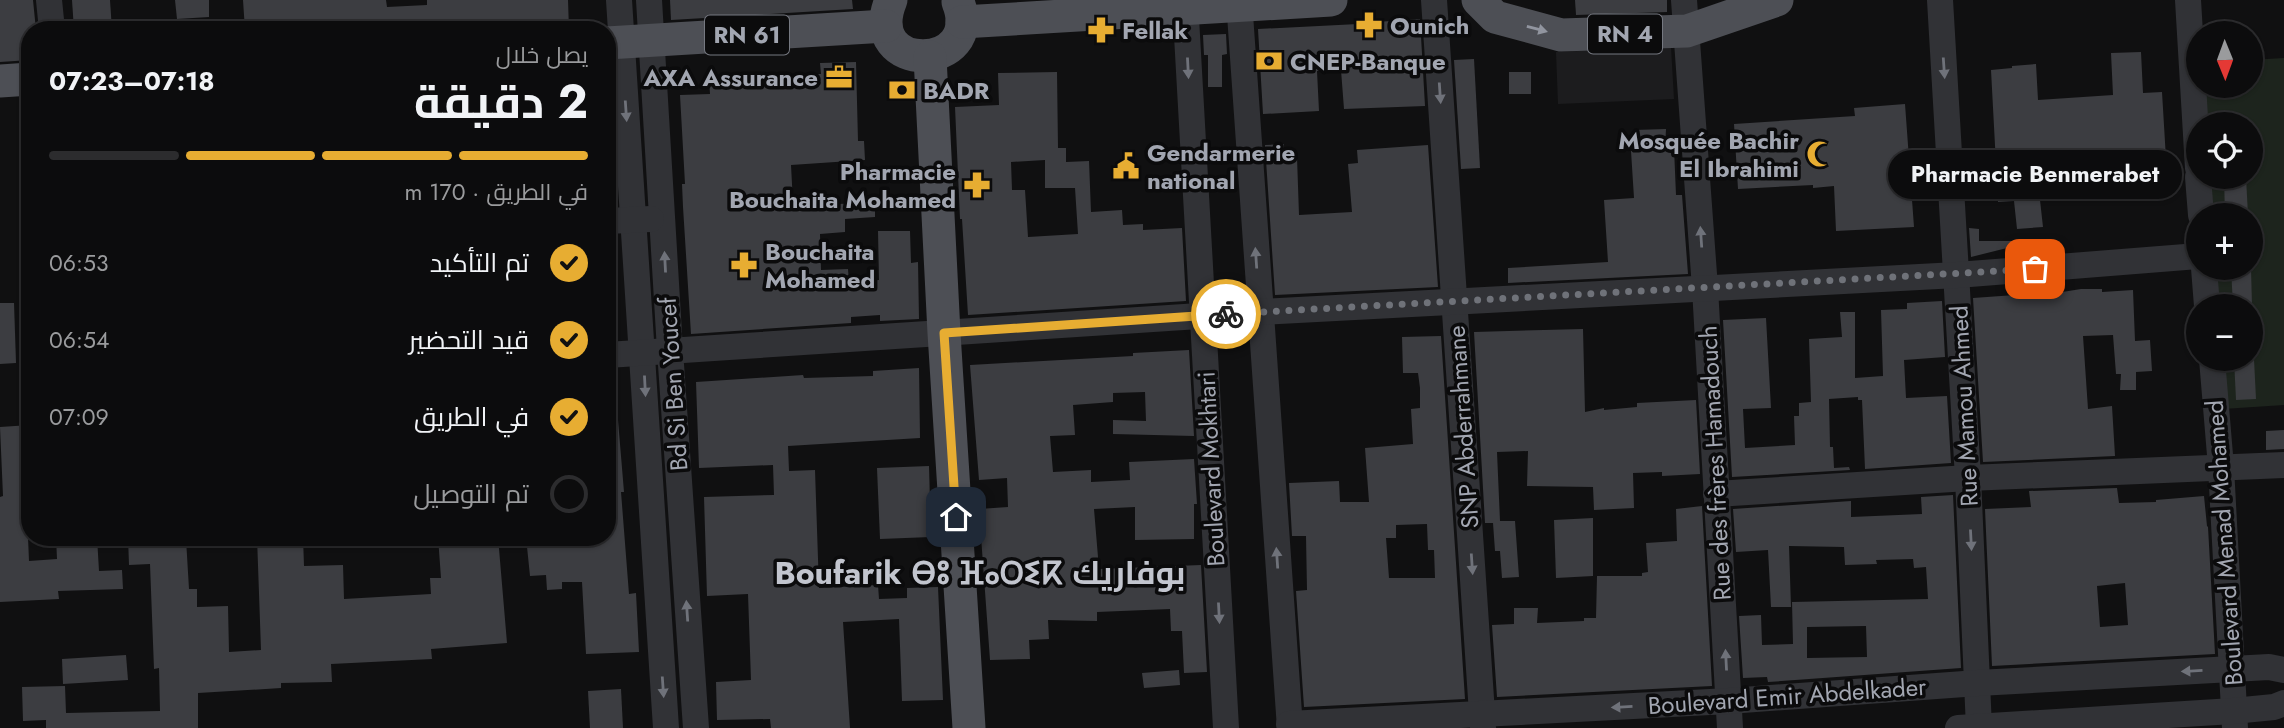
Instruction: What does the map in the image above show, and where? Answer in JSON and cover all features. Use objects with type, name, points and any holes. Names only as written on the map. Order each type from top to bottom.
[{"type":"main road","points":[[888,13],[890,37],[897,47],[918,57],[930,57],[942,53],[952,45],[959,34],[959,11],[1331,0]]},
{"type":"main road","name":"RN 4","points":[[1478,0],[1495,17],[1561,35],[1777,0]]},
{"type":"main road","name":"RN 61","points":[[627,42],[888,13]]},
{"type":"main road","points":[[930,57],[969,728]]},
{"type":"main road","points":[[0,80],[21,79]]},
{"type":"street","points":[[49,0],[51,21]]},
{"type":"street","points":[[619,0],[627,42]]},
{"type":"street","points":[[627,42],[649,0]]},
{"type":"street","name":"SNP Abderrahmane","points":[[1434,0],[1482,721]]},
{"type":"street","name":"Rue Mamou Ahmed","points":[[1940,0],[1978,683],[1972,728]]},
{"type":"street","points":[[2188,0],[2195,112]]},
{"type":"street","points":[[1239,3],[1289,726]]},
{"type":"street","name":"Boulevard Mokhtari","points":[[1185,4],[1226,728]]},
{"type":"street","name":"Rue des frères Hamadouch","points":[[1685,15],[1730,728]]},
{"type":"street","name":"Bd Si Ben Youcef","points":[[627,42],[663,218],[696,728]]},
{"type":"street","name":"Bd Si Ben Youcef","points":[[627,42],[620,220],[643,352],[666,728]]},
{"type":"street","points":[[620,220],[663,218]]},
{"type":"street","points":[[616,354],[1260,312],[1957,275],[2186,257]]},
{"type":"street","name":"Boulevard Menad Mohamed","points":[[2212,371],[2221,467],[2234,720]]},
{"type":"street","points":[[1716,494],[1968,478],[2284,465]]},
{"type":"street","points":[[661,654],[690,653]]},
{"type":"street","name":"Boulevard Emir Abdelkader","points":[[1289,726],[1482,721],[1978,683],[2232,668],[2269,667],[2284,670]]},
{"type":"street","points":[[1972,728],[2234,720],[2284,702]]},
{"type":"shaded area","points":[[1671,47],[1674,99],[1558,104],[1556,52]]},
{"type":"shaded area","points":[[2284,58],[2284,405],[2223,409],[2221,371],[2263,371],[2263,294],[2216,294],[2216,280],[2263,280],[2263,203],[2211,203],[2211,189],[2263,189],[2263,112],[2206,112],[2206,98],[2263,98],[2263,59]]},
{"type":"building","points":[[0,0],[33,0],[35,21],[21,21],[21,61],[0,62]]},
{"type":"building","points":[[72,0],[110,0],[111,21],[73,21]]},
{"type":"building","points":[[175,0],[209,0],[209,17],[177,19]]},
{"type":"building","points":[[243,0],[386,0],[387,7],[427,5],[427,0],[568,0],[569,21],[244,21]]},
{"type":"building","points":[[670,0],[852,0],[853,9],[671,20]]},
{"type":"building","points":[[1575,0],[1667,0],[1667,12],[1576,15]]},
{"type":"building","points":[[1420,19],[1425,106],[1344,109],[1341,70],[1317,71],[1319,111],[1263,114],[1258,29]]},
{"type":"building","points":[[1226,34],[1227,54],[1222,55],[1222,87],[1208,87],[1208,55],[1204,55],[1203,35]]},
{"type":"building","points":[[2141,52],[2143,93],[2162,92],[2168,192],[2040,200],[2043,227],[2017,229],[2014,201],[1998,202],[1991,70],[2036,64],[2038,100],[2113,95],[2111,53]]},
{"type":"building","points":[[1474,59],[1480,168],[1461,169],[1454,60]]},
{"type":"building","points":[[856,62],[858,141],[864,141],[865,160],[791,165],[793,203],[875,203],[875,217],[845,219],[845,232],[820,234],[821,270],[848,269],[849,282],[879,280],[878,231],[910,231],[911,263],[918,262],[919,319],[880,321],[880,315],[851,317],[851,323],[691,334],[683,207],[682,184],[685,184],[680,95],[710,94],[709,78],[821,74],[820,63]]},
{"type":"building","points":[[1057,72],[1058,148],[1066,148],[1066,162],[1089,161],[1091,212],[1122,210],[1123,225],[1143,224],[1143,230],[1182,228],[1186,301],[968,315],[955,107],[999,105],[998,73]],"holes":[[[1045,160],[1045,188],[1075,188],[1078,234],[1028,237],[1025,190],[1012,190],[1011,162]]]},
{"type":"building","points":[[1509,72],[1531,72],[1531,94],[1509,94]]},
{"type":"building","points":[[1905,104],[1914,227],[1836,231],[1834,186],[1738,189],[1734,124],[1855,116],[1854,108]]},
{"type":"building","points":[[1666,129],[1665,149],[1674,148],[1676,195],[1682,195],[1688,274],[1508,283],[1508,268],[1608,262],[1604,200],[1634,198],[1631,151],[1635,151],[1634,130]]},
{"type":"building","points":[[1284,144],[1284,157],[1297,157],[1299,215],[1352,212],[1348,164],[1358,163],[1357,150],[1428,145],[1438,287],[1275,295],[1265,145]]},
{"type":"building","points":[[2224,189],[2247,189],[2247,203],[2225,203]]},
{"type":"building","points":[[1969,228],[1979,229],[1979,241],[2014,241],[2015,246],[1971,257]]},
{"type":"building","points":[[2232,280],[2251,280],[2252,294],[2232,294]]},
{"type":"building","points":[[2102,289],[2102,292],[2133,290],[2135,341],[2150,340],[2152,371],[2136,372],[2136,390],[2120,390],[2121,374],[2116,374],[2113,335],[2083,336],[2088,409],[2112,406],[2115,456],[1983,462],[1973,298],[2057,296],[2056,293]]},
{"type":"building","points":[[1942,301],[1945,357],[1904,360],[1906,398],[1947,396],[1951,463],[1865,469],[1862,400],[1858,400],[1858,397],[1829,399],[1830,447],[1833,447],[1834,468],[1849,467],[1850,470],[1732,477],[1723,320],[1766,318],[1771,408],[1743,409],[1745,448],[1795,445],[1794,416],[1799,416],[1799,403],[1811,402],[1809,339],[1842,337],[1840,312],[1855,312],[1855,378],[1883,376],[1881,310],[1907,309],[1907,303]]},
{"type":"building","points":[[0,303],[14,303],[16,363],[0,364]]},
{"type":"building","points":[[1583,329],[1585,412],[1604,408],[1637,407],[1637,403],[1696,400],[1700,474],[1662,476],[1662,472],[1633,473],[1634,508],[1594,510],[1593,487],[1527,486],[1528,451],[1497,452],[1500,521],[1515,521],[1519,577],[1502,578],[1500,551],[1495,551],[1493,523],[1485,523],[1474,332]]},
{"type":"building","points":[[1441,336],[1465,699],[1304,707],[1296,591],[1307,590],[1306,536],[1292,536],[1289,483],[1339,481],[1340,502],[1369,502],[1365,448],[1413,444],[1411,409],[1420,408],[1420,388],[1418,373],[1403,373],[1402,337]],"holes":[[[1427,524],[1428,550],[1434,550],[1435,578],[1389,578],[1386,538],[1396,538],[1396,525]]]},
{"type":"building","points":[[1189,350],[1194,436],[1113,434],[1113,420],[1146,421],[1145,392],[1113,393],[1113,402],[1073,405],[1075,435],[1050,436],[1053,472],[1091,470],[1091,482],[1130,480],[1129,462],[1194,459],[1197,504],[1194,504],[1194,539],[1135,540],[1135,507],[1094,509],[1099,569],[1201,565],[1207,672],[1184,673],[1182,631],[1171,631],[1170,609],[1097,612],[1097,621],[1048,620],[1049,639],[1029,640],[1030,659],[990,660],[979,509],[1008,507],[1007,478],[979,480],[970,365],[1133,356],[1133,353]]},
{"type":"building","points":[[919,368],[920,438],[788,446],[789,471],[815,470],[819,588],[878,585],[879,599],[907,598],[907,588],[938,587],[943,700],[902,701],[899,619],[843,622],[850,728],[771,728],[770,719],[717,720],[716,682],[751,680],[748,594],[707,596],[704,497],[774,495],[773,465],[699,468],[696,382],[803,375],[804,378],[873,376],[873,371]]},
{"type":"building","points":[[2235,371],[2255,371],[2256,399],[2236,400]]},
{"type":"building","points":[[618,420],[629,594],[636,593],[639,652],[586,654],[582,582],[562,582],[562,589],[547,590],[546,575],[530,576],[527,546],[616,546]]},
{"type":"building","points":[[21,426],[21,546],[28,546],[29,561],[57,559],[56,546],[98,546],[99,571],[122,570],[123,589],[58,591],[59,599],[0,602],[0,497],[3,496],[0,427]]},
{"type":"building","points":[[2284,430],[2284,449],[2266,450],[2266,431]]},
{"type":"building","points":[[929,466],[931,537],[880,539],[877,468]]},
{"type":"building","points":[[2117,488],[2119,503],[2204,496],[2215,654],[1992,666],[1985,509],[2031,507],[2029,491]],"holes":[[[2125,583],[2128,625],[2100,627],[2097,586]]]},
{"type":"building","points":[[1953,495],[1961,668],[1768,682],[1767,677],[1743,678],[1739,616],[1761,615],[1762,645],[1793,644],[1792,602],[1928,599],[1926,567],[1914,568],[1913,559],[1876,560],[1877,564],[1845,565],[1844,547],[1789,546],[1791,607],[1771,607],[1768,550],[1736,552],[1733,509],[1851,501],[1851,517],[1922,514],[1921,497]],"holes":[[[1866,626],[1867,657],[1807,658],[1807,627]]]},
{"type":"building","points":[[1702,506],[1712,686],[1497,697],[1492,625],[1514,624],[1514,608],[1538,608],[1537,623],[1596,618],[1597,576],[1642,576],[1642,573],[1648,572],[1646,543],[1677,541],[1676,509]]},
{"type":"building","points":[[1593,518],[1593,576],[1556,578],[1554,520]]},
{"type":"building","points":[[128,546],[186,546],[189,589],[197,589],[197,607],[228,606],[229,652],[261,650],[257,546],[303,546],[304,566],[343,565],[344,599],[431,594],[430,578],[441,578],[439,546],[499,546],[507,643],[431,649],[432,659],[331,664],[332,682],[281,683],[281,688],[198,693],[198,728],[46,728],[46,720],[23,721],[22,687],[65,686],[66,713],[160,711],[159,668],[154,669],[150,564],[129,565]]},
{"type":"building","points":[[126,655],[128,680],[63,684],[62,659]]},
{"type":"building","points":[[1179,670],[1180,685],[1144,688],[1142,673]]},
{"type":"building","points":[[621,689],[623,728],[590,728],[588,691]]},
{"type":"way so far","points":[[1226,314],[2035,269]]},
{"type":"place","name":"Ounich","points":[[1369,25]]},
{"type":"place","name":"Fellak","points":[[1101,30]]},
{"type":"place","name":"CNEP-Banque","points":[[1269,61]]},
{"type":"place","name":"AXA Assurance","points":[[839,77]]},
{"type":"place","name":"BADR","points":[[902,90]]},
{"type":"place","name":"Mosquée Bachir El Ibrahimi","points":[[1820,154]]},
{"type":"place","name":"Gendarmerie national","points":[[1126,166]]},
{"type":"place","name":"Pharmacie Bouchaita Mohamed","points":[[977,185]]},
{"type":"place","name":"Bouchaita Mohamed","points":[[744,265]]},
{"type":"place","name":"Pharmacie Benmerabet","points":[[2035,269]]},
{"type":"district","name":"Boufarik ⴱⵓ ⴼⴰⵔⵉⴽ بوفاريك","points":[[980,573]]},
{"type":"route","points":[[956,517],[944,333],[1226,314]]}]
